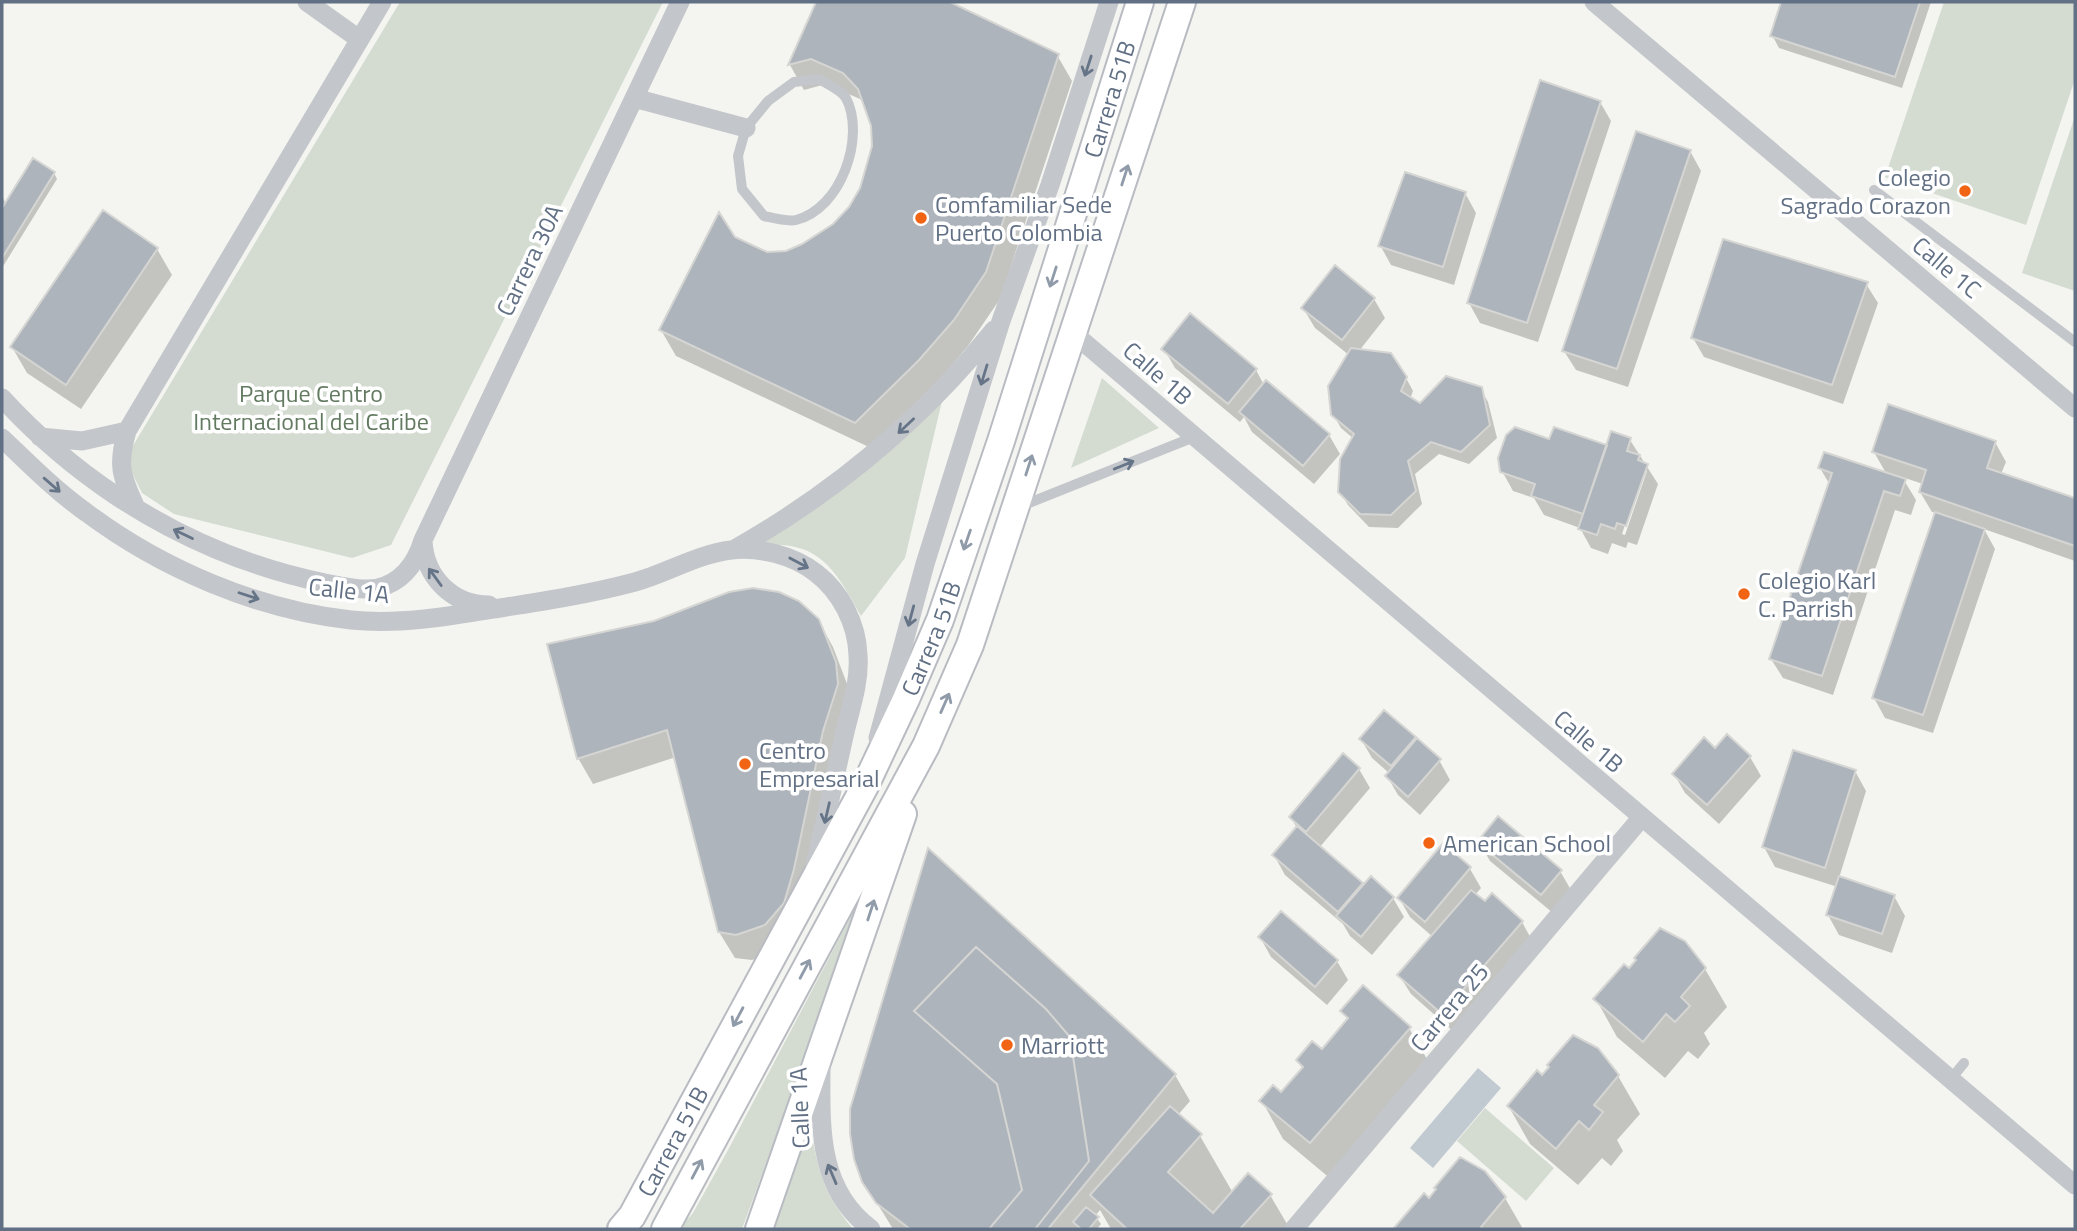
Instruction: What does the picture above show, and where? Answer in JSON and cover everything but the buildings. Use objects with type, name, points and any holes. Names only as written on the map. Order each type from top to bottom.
[{"type":"main road","name":"Carrera 51B","points":[[621,1229],[632,1216],[865,786],[940,620],[1001,441],[1140,2]]},
{"type":"main road","name":"Carrera 51B","points":[[665,1229],[926,746],[970,645],[1182,2]]},
{"type":"main road","points":[[759,1229],[926,746]]},
{"type":"street","points":[[307,2],[359,39]]},
{"type":"street","points":[[135,508],[123,479],[120,454],[127,430],[382,2]]},
{"type":"street","name":"Carrera 30A","points":[[365,589],[392,583],[403,576],[412,565],[680,2]]},
{"type":"street","points":[[1099,2],[1102,25]]},
{"type":"street","points":[[865,786],[925,564],[1001,321],[1050,185],[1110,2]]},
{"type":"street","name":"Calle 1C","points":[[1594,2],[2075,408]]},
{"type":"street","points":[[634,98],[747,128]]},
{"type":"street","points":[[733,550],[816,499],[891,439],[938,394],[1001,321]]},
{"type":"street","name":"Calle 1B","points":[[1073,333],[2075,1185]]},
{"type":"street","name":"Calle 1A","points":[[2,398],[40,437],[86,475],[135,508],[208,546],[259,565],[311,580],[365,589]]},
{"type":"street","points":[[40,437],[82,441],[127,430]]},
{"type":"street","name":"Calle 1A","points":[[2,438],[68,499],[118,534],[180,568],[243,595],[307,613],[371,621],[448,616],[564,598],[632,583],[711,554],[733,550]]},
{"type":"street","points":[[423,540],[426,563],[446,591],[483,605],[516,605]]},
{"type":"street","points":[[733,550],[770,552],[789,558],[817,574],[839,597],[856,635],[858,667],[855,685],[810,884]]},
{"type":"street","name":"Carrera 25","points":[[1294,1229],[1642,817]]},
{"type":"street","name":"Calle 1A","points":[[821,1053],[821,1135],[824,1156],[844,1200],[871,1229]]},
{"type":"lane","points":[[819,79],[844,95],[854,120],[853,149],[840,181],[820,208],[795,220],[764,216],[742,189],[738,156],[747,128],[768,101],[794,82],[819,79]]},
{"type":"lane","points":[[1874,190],[2075,342]]},
{"type":"lane","points":[[1015,509],[1194,437]]},
{"type":"lane","points":[[1951,1079],[1964,1063]]},
{"type":"green space","name":"Parque Centro Internacional del Caribe","points":[[400,2],[663,2],[391,545],[352,558],[174,514],[142,493],[131,471],[131,449]]},
{"type":"green space","points":[[1944,2],[2075,2],[2075,79],[2026,225],[1885,177]]},
{"type":"green space","points":[[2075,116],[2075,291],[2022,273]]},
{"type":"green space","points":[[1102,378],[1159,428],[1071,468]]},
{"type":"green space","points":[[942,401],[905,558],[861,616],[835,574],[818,557],[795,547],[756,544]]},
{"type":"green space","points":[[869,882],[742,1229],[679,1229],[693,1213],[728,1150]]},
{"type":"green space","points":[[1485,1108],[1554,1168],[1526,1201],[1457,1141]]},
{"type":"green space","points":[[809,1114],[821,1175],[833,1201],[853,1229],[768,1229]]},
{"type":"shaded area","points":[[1478,1068],[1501,1088],[1433,1168],[1410,1148]]},
{"type":"place","name":"Colegio Sagrado Corazon","points":[[1965,191]]},
{"type":"place","name":"Comfamiliar Sede Puerto Colombia","points":[[921,218]]},
{"type":"place","name":"Colegio Karl C. Parrish","points":[[1744,594]]},
{"type":"place","name":"Centro Empresarial","points":[[745,764]]},
{"type":"place","name":"American School","points":[[1429,843]]},
{"type":"place","name":"Marriott","points":[[1007,1045]]}]
